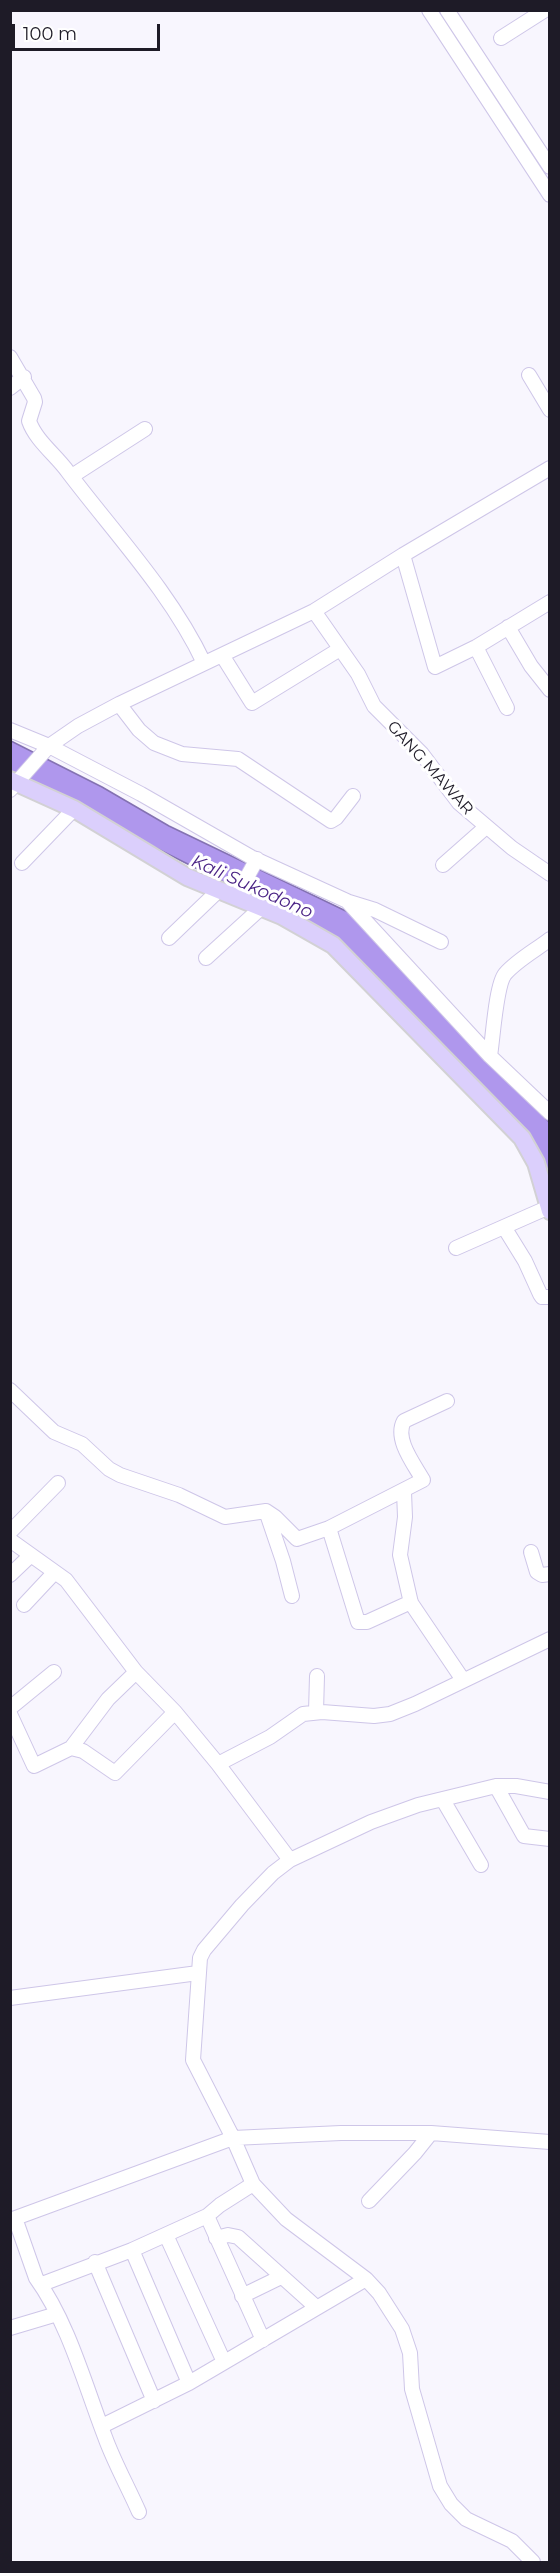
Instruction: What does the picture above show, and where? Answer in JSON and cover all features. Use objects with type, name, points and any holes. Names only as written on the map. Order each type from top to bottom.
[{"type":"main road","points":[[13,783],[74,808],[187,877],[218,891],[237,895],[282,916],[333,945],[502,1117],[531,1152],[549,1209]]},
{"type":"street","points":[[429,10],[548,188]]},
{"type":"street","points":[[447,10],[549,167]]},
{"type":"street","points":[[501,38],[545,10]]},
{"type":"street","points":[[10,357],[24,377],[35,402],[29,417],[31,427],[72,476],[161,592],[195,644],[204,663]]},
{"type":"street","points":[[529,375],[549,410]]},
{"type":"street","points":[[10,388],[24,377]]},
{"type":"street","points":[[72,476],[145,429]]},
{"type":"street","points":[[13,783],[47,748],[118,704],[314,611],[549,468]]},
{"type":"street","points":[[403,555],[434,666],[438,667],[476,647],[549,602]]},
{"type":"street","name":"GANG MAWAR","points":[[314,611],[382,716],[418,750],[439,774],[459,803],[486,827],[549,874]]},
{"type":"street","points":[[508,627],[531,666],[549,690]]},
{"type":"street","points":[[476,647],[507,708]]},
{"type":"street","points":[[222,655],[252,703],[340,649]]},
{"type":"street","points":[[118,704],[139,730],[154,743],[182,754],[238,759],[266,775],[331,820],[336,818],[353,796]]},
{"type":"street","points":[[10,730],[256,861],[348,901],[375,910],[441,942]]},
{"type":"street","points":[[22,863],[74,808]]},
{"type":"street","points":[[444,865],[486,827]]},
{"type":"street","points":[[237,895],[256,861]]},
{"type":"street","points":[[169,938],[218,891]]},
{"type":"street","points":[[348,901],[485,1050],[549,1113]]},
{"type":"street","points":[[206,958],[262,907]]},
{"type":"street","points":[[485,1050],[496,1021],[498,987],[505,974],[549,939]]},
{"type":"street","points":[[456,1248],[549,1209]]},
{"type":"street","points":[[504,1227],[525,1262],[540,1294],[542,1297],[549,1297]]},
{"type":"street","points":[[10,1390],[54,1432],[82,1444],[109,1469],[120,1475],[179,1495],[225,1517],[245,1515],[253,1511],[266,1511],[296,1538],[329,1528],[404,1492],[423,1480],[403,1442],[402,1426],[404,1421],[447,1401]]},
{"type":"street","points":[[10,1532],[58,1484]]},
{"type":"street","points":[[404,1492],[405,1517],[400,1555],[411,1602],[463,1680]]},
{"type":"street","points":[[266,1511],[283,1561],[291,1596]]},
{"type":"street","points":[[329,1528],[358,1622],[367,1622],[411,1602]]},
{"type":"street","points":[[10,1540],[66,1580],[136,1672],[175,1712],[218,1764],[287,1856]]},
{"type":"street","points":[[531,1552],[537,1572],[542,1575],[549,1574]]},
{"type":"street","points":[[10,1575],[31,1555]]},
{"type":"street","points":[[24,1605],[54,1573]]},
{"type":"street","points":[[218,1764],[270,1737],[303,1714],[316,1712],[374,1716],[390,1714],[549,1639]]},
{"type":"street","points":[[10,1708],[54,1672]]},
{"type":"street","points":[[10,1714],[20,1732],[32,1766],[71,1748],[108,1699],[136,1672]]},
{"type":"street","points":[[316,1712],[317,1676]]},
{"type":"street","points":[[71,1748],[83,1751],[115,1773],[175,1712]]},
{"type":"street","points":[[495,1786],[524,1836],[549,1839]]},
{"type":"street","points":[[533,2562],[512,2541],[466,2519],[440,2486],[412,2389],[410,2353],[402,2329],[379,2293],[366,2279],[286,2219],[253,2184],[233,2138],[193,2060],[198,1973],[204,1950],[287,1856],[418,1805],[495,1786],[516,1786],[549,1792]]},
{"type":"street","points":[[443,1800],[481,1865]]},
{"type":"street","points":[[10,1998],[198,1973]]},
{"type":"street","points":[[139,2512],[57,2314],[42,2284],[36,2278],[13,2219],[233,2138],[341,2133],[431,2133],[549,2142]]},
{"type":"street","points":[[369,2201],[431,2133]]},
{"type":"street","points":[[42,2284],[95,2262],[132,2250],[207,2216],[253,2184]]},
{"type":"street","points":[[207,2216],[263,2340]]},
{"type":"street","points":[[165,2235],[224,2362]]},
{"type":"street","points":[[216,2238],[228,2235],[238,2237],[316,2307]]},
{"type":"street","points":[[132,2250],[189,2383]]},
{"type":"street","points":[[95,2262],[153,2401]]},
{"type":"street","points":[[242,2296],[281,2277]]},
{"type":"street","points":[[102,2426],[189,2383],[366,2279]]},
{"type":"street","points":[[10,2328],[57,2314]]},
{"type":"water","name":"Kali Sukodono","points":[[11,741],[102,787],[169,826],[350,913],[549,1122],[549,1194],[542,1171],[331,940],[275,908],[11,775]]}]
